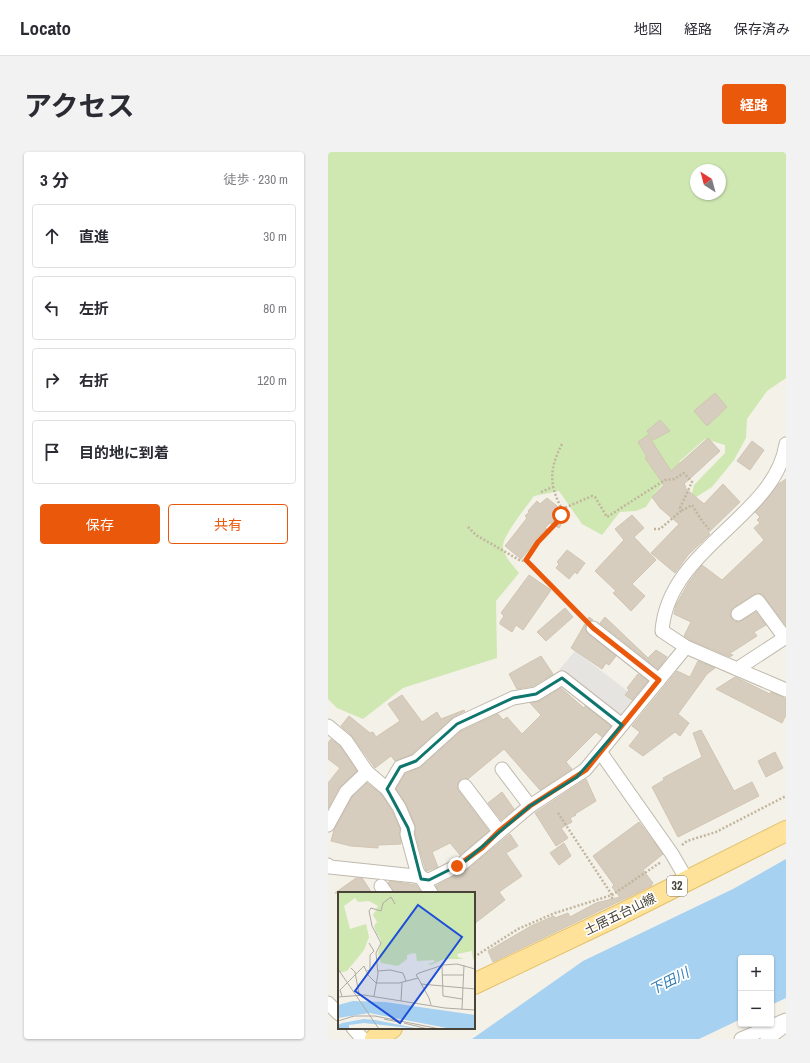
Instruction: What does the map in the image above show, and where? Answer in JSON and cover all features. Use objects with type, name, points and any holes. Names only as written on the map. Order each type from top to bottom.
[{"type":"main road","name":"土居五台山線","points":[[476,978],[620,915],[786,831]]},
{"type":"main road","points":[[375,1039],[390,1029]]},
{"type":"street","points":[[786,444],[780,464],[766,490],[694,562],[675,592],[664,615],[662,631],[686,647],[786,690]]},
{"type":"street","points":[[737,669],[786,637],[758,601],[738,614]]},
{"type":"street","points":[[593,628],[659,680]]},
{"type":"street","points":[[328,864],[330,867],[415,876],[421,879],[429,880],[463,863],[530,806],[577,777],[601,753],[686,647]]},
{"type":"street","points":[[387,789],[400,767],[416,761],[457,724],[513,698],[536,694],[562,678],[622,725]]},
{"type":"street","points":[[328,726],[346,741],[367,772],[387,789],[399,808],[408,828],[407,834],[417,871],[430,892]]},
{"type":"street","points":[[601,753],[672,854],[687,880]]},
{"type":"street","points":[[502,769],[530,806]]},
{"type":"street","points":[[328,825],[346,792],[367,772]]},
{"type":"street","points":[[464,786],[499,831]]},
{"type":"street","points":[[328,1003],[338,1013]]},
{"type":"street","points":[[741,1039],[783,1024]]},
{"type":"street","points":[[767,1039],[783,1024]]},
{"type":"street","points":[[354,1029],[363,1039]]},
{"type":"path","points":[[526,560],[538,542],[559,520],[562,509],[555,496],[553,487],[553,466],[562,444]]},
{"type":"path","points":[[562,509],[592,496],[595,497],[607,517],[652,487],[684,473],[692,482],[680,508],[682,510]]},
{"type":"path","points":[[541,492],[553,487]]},
{"type":"path","points":[[654,529],[660,529],[682,510],[692,504],[702,521],[717,538]]},
{"type":"path","points":[[468,527],[476,535],[521,561],[526,560]]},
{"type":"path","points":[[526,560],[593,628]]},
{"type":"path","points":[[475,955],[518,929],[555,913],[612,895],[672,854],[687,841],[716,832],[786,796]]},
{"type":"path","points":[[558,813],[612,895],[612,900],[620,915]]},
{"type":"highlighted area","points":[[562,678],[622,725],[577,777],[530,806],[463,863],[429,880],[421,879],[408,828],[387,789],[400,767],[416,761],[457,724],[513,698],[536,694]]},
{"type":"green space","points":[[328,152],[786,152],[786,378],[767,391],[747,419],[746,438],[734,460],[712,487],[690,501],[694,485],[725,453],[725,445],[705,439],[680,461],[675,479],[665,482],[655,493],[646,507],[636,511],[620,512],[602,535],[582,524],[559,491],[534,496],[506,536],[504,542],[503,547],[505,554],[519,573],[496,601],[497,658],[403,688],[363,719],[337,708],[328,699]]},
{"type":"shaded area","points":[[575,651],[637,698],[621,718],[559,670]]},
{"type":"water","name":"下田川","points":[[786,859],[786,998],[774,1004],[774,955],[738,955],[738,1020],[699,1039],[472,1039],[583,961],[733,889]]},
{"type":"building","points":[[715,393],[727,407],[707,426],[694,411]]},
{"type":"building","points":[[660,420],[670,431],[653,440],[647,431]]},
{"type":"building","points":[[648,435],[671,471],[708,438],[720,451],[684,484],[686,487],[685,488],[704,504],[723,484],[740,502],[708,533],[710,534],[688,555],[675,573],[651,553],[679,524],[660,508],[652,497],[664,485],[645,458],[647,457],[638,442]]},
{"type":"building","points":[[752,441],[764,450],[750,470],[737,461]]},
{"type":"building","points":[[786,479],[786,626],[764,596],[757,593],[734,607],[730,615],[734,621],[739,622],[756,612],[766,625],[754,632],[757,636],[729,654],[733,655],[730,657],[690,640],[684,636],[691,622],[674,614],[676,605],[689,582],[702,565],[722,580],[764,540],[754,528],[760,523],[757,520],[760,517],[755,512],[777,485]]},
{"type":"building","points":[[547,498],[557,506],[558,511],[553,517],[561,525],[559,528],[550,523],[545,528],[547,529],[521,559],[505,546],[527,518],[525,516],[529,512],[528,511],[537,501],[540,504]]},
{"type":"building","points":[[632,515],[644,528],[634,537],[656,560],[632,584],[645,596],[631,611],[613,593],[616,591],[595,571],[624,540],[615,529]]},
{"type":"building","points":[[567,550],[585,563],[577,574],[575,572],[569,579],[556,568],[559,564],[557,562]]},
{"type":"building","points":[[529,575],[551,590],[523,630],[516,625],[512,632],[500,624],[504,616],[501,613]]},
{"type":"building","points":[[565,608],[573,617],[546,641],[537,632]]},
{"type":"building","points":[[589,617],[593,620],[587,623],[586,631],[616,656],[609,665],[606,663],[602,669],[571,648]]},
{"type":"building","points":[[605,617],[648,658],[656,650],[667,657],[658,669],[600,623]]},
{"type":"building","points":[[541,656],[553,674],[533,686],[517,689],[509,674]]},
{"type":"building","points":[[698,661],[715,668],[707,674],[678,714],[689,723],[680,736],[675,732],[643,756],[629,746],[640,732],[632,726],[677,671],[690,677]]},
{"type":"building","points":[[638,674],[648,681],[632,700],[625,695],[629,690],[627,688]]},
{"type":"building","points":[[735,677],[770,694],[771,692],[786,699],[786,715],[782,723],[716,689]]},
{"type":"building","points":[[561,688],[584,708],[585,706],[611,726],[602,737],[596,732],[566,762],[572,769],[540,790],[504,749],[468,779],[460,780],[457,787],[458,790],[489,831],[460,855],[450,843],[432,852],[438,867],[426,871],[415,834],[415,825],[406,804],[396,789],[405,774],[421,767],[461,731],[498,714],[503,720],[507,717],[522,734],[541,715],[530,703],[540,701]]},
{"type":"building","points":[[402,695],[422,722],[437,712],[441,719],[464,710],[465,711],[452,718],[412,754],[395,761],[391,756],[375,768],[352,736],[341,726],[349,716],[370,733],[373,732],[376,737],[400,721],[388,704]]},
{"type":"building","points":[[701,730],[734,791],[752,782],[759,796],[678,837],[652,787],[664,780],[663,778],[702,757],[693,733]]},
{"type":"building","points":[[331,739],[340,746],[357,771],[339,788],[328,808],[328,783],[340,768],[328,759],[328,743]]},
{"type":"building","points":[[775,752],[783,768],[766,777],[758,761]]},
{"type":"building","points":[[586,779],[596,801],[575,814],[576,815],[570,818],[572,822],[561,828],[568,838],[556,846],[535,813]]},
{"type":"building","points":[[367,783],[381,794],[392,811],[400,829],[401,844],[378,845],[378,848],[351,846],[331,841],[334,830],[352,797]]},
{"type":"building","points":[[502,792],[514,809],[501,820],[488,803]]},
{"type":"building","points":[[639,822],[663,854],[643,870],[653,883],[651,886],[493,962],[488,951],[531,926],[554,916],[555,918],[568,913],[570,917],[596,903],[620,897],[612,887],[614,885],[593,856]]},
{"type":"building","points":[[510,834],[518,846],[506,853],[522,876],[499,892],[505,900],[475,923],[475,892],[439,892],[436,886],[468,869]]},
{"type":"building","points":[[564,843],[571,856],[559,865],[550,853]]},
{"type":"building","points":[[356,878],[362,878],[371,892],[338,892],[335,893]]},
{"type":"building","points":[[390,881],[416,885],[421,892],[393,892],[388,883]]},
{"type":"route","points":[[457,866],[482,848],[499,831],[530,806],[586,770],[659,680],[578,615],[526,560],[538,542],[559,520],[561,515]]}]
